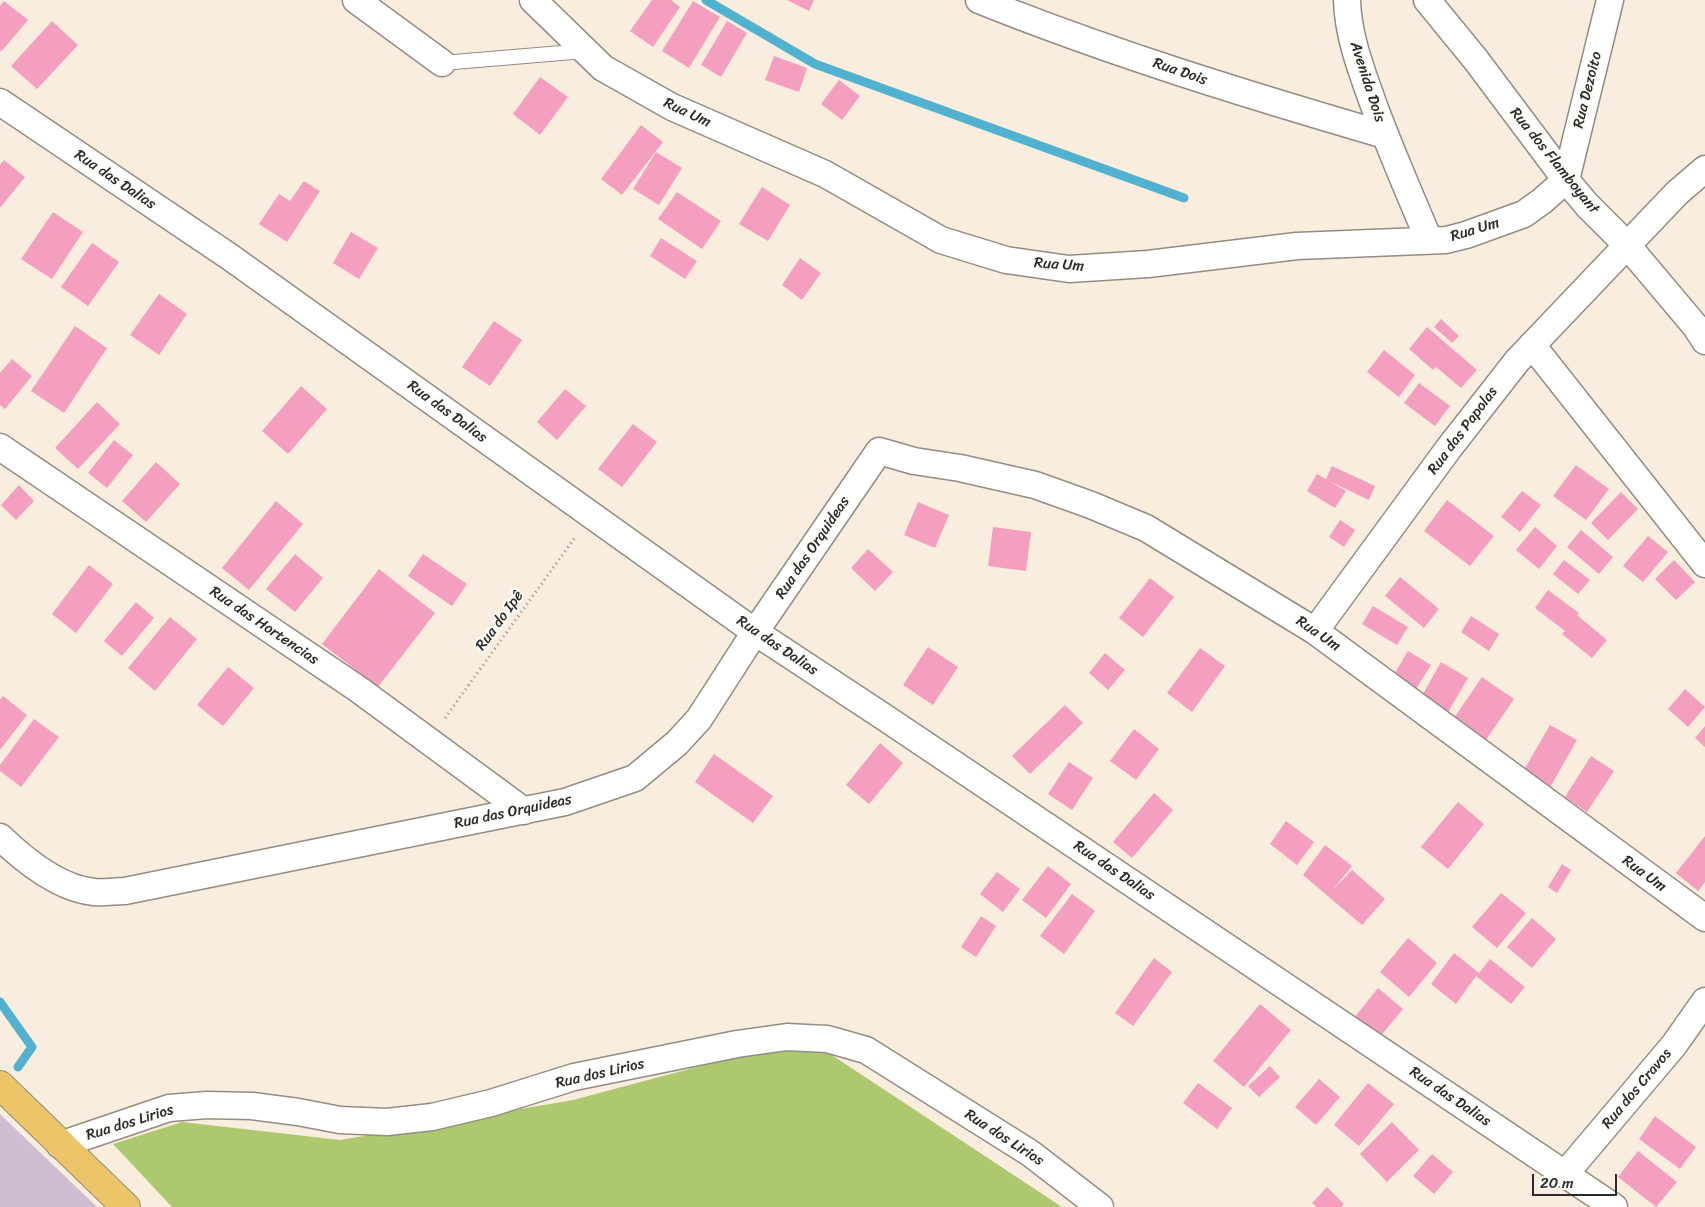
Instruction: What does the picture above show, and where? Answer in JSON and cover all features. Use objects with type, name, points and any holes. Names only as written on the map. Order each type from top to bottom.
[{"type":"main road","points":[[0,1085],[126,1207]]},
{"type":"street","points":[[356,0],[442,63]]},
{"type":"street","name":"Rua Um","points":[[533,0],[602,68],[672,107],[825,174],[942,240],[1006,260],[1068,269],[1148,264],[1297,246],[1446,240],[1466,235],[1524,214],[1566,180]]},
{"type":"street","points":[[561,27],[562,0]]},
{"type":"street","name":"Rua Dois","points":[[978,0],[1035,23],[1261,99],[1385,135]]},
{"type":"street","name":"Avenida Dois","points":[[1347,0],[1347,14],[1357,58],[1385,135],[1429,240]]},
{"type":"street","name":"Rua dos Flamboyant","points":[[1427,0],[1476,60],[1587,205],[1627,245],[1702,327]]},
{"type":"street","name":"Rua Dezoito","points":[[1566,180],[1610,0]]},
{"type":"street","name":"Rua das Dalias","points":[[0,102],[230,257],[755,632],[1614,1207]]},
{"type":"street","name":"Rua das Papolas","points":[[1315,630],[1449,448],[1517,360],[1677,193],[1705,169]]},
{"type":"street","points":[[1532,344],[1705,564]]},
{"type":"street","name":"Rua das Hortencias","points":[[0,447],[358,689],[524,810]]},
{"type":"street","name":"Rua Um","points":[[879,451],[914,461],[960,468],[1035,485],[1091,505],[1146,528],[1315,630],[1705,918]]},
{"type":"street","name":"Rua das Orquideas","points":[[0,838],[24,859],[64,884],[93,892],[125,891],[565,802],[635,778],[677,743],[699,719],[755,632],[879,451]]},
{"type":"street","name":"Rua dos Cravos","points":[[1565,1174],[1674,1045],[1705,1001]]},
{"type":"street","name":"Rua dos Lirios","points":[[60,1145],[169,1108],[179,1107],[207,1105],[252,1106],[340,1120],[386,1122],[432,1117],[491,1103],[574,1078],[737,1044],[788,1036],[827,1039],[866,1050],[1030,1153],[1100,1207]]},
{"type":"lane","points":[[442,63],[585,51]]},
{"type":"path","name":"Rua do Ipê","points":[[428,740],[591,515]]},
{"type":"shaded area","points":[[0,1114],[97,1207],[0,1207]]},
{"type":"green space","points":[[806,1038],[1062,1207],[172,1207],[113,1144],[182,1122],[340,1140],[573,1100]]},
{"type":"building","points":[[652,0],[671,0],[680,7],[653,47],[630,31]]},
{"type":"building","points":[[787,0],[814,0],[809,11]]},
{"type":"building","points":[[4,1],[28,20],[1,52],[0,6]]},
{"type":"building","points":[[693,1],[720,17],[689,68],[662,51]]},
{"type":"building","points":[[52,21],[78,45],[37,89],[11,66]]},
{"type":"building","points":[[727,21],[747,33],[721,77],[701,65]]},
{"type":"building","points":[[774,56],[807,68],[799,92],[765,80]]},
{"type":"building","points":[[540,77],[568,97],[540,135],[513,114]]},
{"type":"building","points":[[839,80],[860,96],[842,120],[821,104]]},
{"type":"building","points":[[641,125],[663,142],[622,195],[601,179]]},
{"type":"building","points":[[656,152],[682,168],[659,205],[633,189]]},
{"type":"building","points":[[4,160],[25,177],[0,208],[0,165]]},
{"type":"building","points":[[304,181],[320,191],[287,242],[259,224],[279,194],[290,201]]},
{"type":"building","points":[[762,187],[790,205],[768,241],[739,224]]},
{"type":"building","points":[[677,192],[721,221],[702,249],[658,219]]},
{"type":"building","points":[[53,212],[83,232],[52,279],[21,259]]},
{"type":"building","points":[[351,232],[378,248],[359,279],[333,263]]},
{"type":"building","points":[[661,238],[697,261],[685,279],[650,256]]},
{"type":"building","points":[[92,243],[119,262],[88,306],[61,287]]},
{"type":"building","points":[[800,258],[821,273],[802,300],[782,285]]},
{"type":"building","points":[[159,294],[187,314],[159,355],[130,335]]},
{"type":"building","points":[[1441,319],[1459,336],[1452,343],[1434,327]]},
{"type":"building","points":[[494,321],[522,340],[490,386],[462,367]]},
{"type":"building","points":[[75,326],[107,348],[64,413],[31,391]]},
{"type":"building","points":[[1427,327],[1477,370],[1461,388],[1436,367],[1433,370],[1409,349]]},
{"type":"building","points":[[1384,350],[1415,375],[1399,397],[1367,372]]},
{"type":"building","points":[[12,359],[32,376],[5,409],[0,405],[0,373]]},
{"type":"building","points":[[1419,383],[1450,406],[1435,426],[1404,403]]},
{"type":"building","points":[[301,386],[327,409],[288,454],[262,431]]},
{"type":"building","points":[[565,389],[586,406],[557,440],[537,422]]},
{"type":"building","points":[[97,402],[120,424],[78,469],[55,448]]},
{"type":"building","points":[[633,424],[657,442],[622,487],[598,469]]},
{"type":"building","points":[[114,440],[133,455],[107,488],[88,473]]},
{"type":"building","points":[[156,462],[180,484],[146,522],[122,501]]},
{"type":"building","points":[[1576,465],[1609,489],[1586,520],[1553,496]]},
{"type":"building","points":[[1332,466],[1375,486],[1369,500],[1329,481],[1346,491],[1335,508],[1307,491],[1317,474],[1326,479]]},
{"type":"building","points":[[19,485],[34,501],[16,520],[1,505]]},
{"type":"building","points":[[1522,491],[1541,505],[1520,532],[1501,517]]},
{"type":"building","points":[[1621,492],[1638,509],[1608,540],[1591,523]]},
{"type":"building","points":[[1447,500],[1494,536],[1470,566],[1424,531]]},
{"type":"building","points":[[276,501],[303,524],[249,590],[222,568]]},
{"type":"building","points":[[918,502],[949,515],[935,548],[904,535]]},
{"type":"building","points":[[1340,520],[1355,530],[1344,547],[1329,537]]},
{"type":"building","points":[[993,527],[1031,532],[1026,571],[988,566]]},
{"type":"building","points":[[1535,527],[1557,546],[1539,569],[1516,550]]},
{"type":"building","points":[[1581,530],[1613,557],[1599,574],[1567,547]]},
{"type":"building","points":[[1648,536],[1668,552],[1643,582],[1623,566]]},
{"type":"building","points":[[868,549],[893,572],[875,591],[851,568]]},
{"type":"building","points":[[295,554],[323,578],[295,612],[266,589]]},
{"type":"building","points":[[423,554],[467,584],[452,606],[408,576]]},
{"type":"building","points":[[1564,560],[1590,580],[1578,594],[1553,574]]},
{"type":"building","points":[[1674,560],[1695,582],[1676,600],[1655,579]]},
{"type":"building","points":[[89,565],[113,584],[76,633],[52,614]]},
{"type":"building","points":[[379,569],[435,613],[378,687],[322,644]]},
{"type":"building","points":[[1400,577],[1439,609],[1424,628],[1385,596]]},
{"type":"building","points":[[1150,578],[1174,597],[1143,637],[1119,618]]},
{"type":"building","points":[[1548,590],[1579,613],[1577,615],[1607,640],[1592,658],[1562,634],[1565,631],[1535,608]]},
{"type":"building","points":[[136,602],[154,618],[122,656],[104,641]]},
{"type":"building","points":[[1373,606],[1408,627],[1397,645],[1362,624]]},
{"type":"building","points":[[1471,616],[1499,634],[1489,651],[1461,632]]},
{"type":"building","points":[[170,617],[197,639],[155,691],[128,668]]},
{"type":"building","points":[[928,647],[958,667],[933,705],[903,685]]},
{"type":"building","points":[[1200,648],[1225,666],[1192,712],[1167,693]]},
{"type":"building","points":[[1408,651],[1431,665],[1411,697],[1389,683]]},
{"type":"building","points":[[1105,653],[1125,670],[1108,690],[1089,673]]},
{"type":"building","points":[[1441,662],[1468,678],[1447,714],[1420,699]]},
{"type":"building","points":[[228,667],[254,688],[223,726],[197,705]]},
{"type":"building","points":[[1482,677],[1514,699],[1486,740],[1454,718]]},
{"type":"building","points":[[1685,689],[1705,707],[1688,727],[1668,709]]},
{"type":"building","points":[[3,696],[27,715],[0,750],[0,700]]},
{"type":"building","points":[[1065,705],[1083,723],[1030,774],[1012,756]]},
{"type":"building","points":[[34,719],[59,737],[21,787],[0,771],[0,765]]},
{"type":"building","points":[[1550,725],[1577,740],[1548,791],[1521,775]]},
{"type":"building","points":[[1705,726],[1705,747],[1695,738]]},
{"type":"building","points":[[1134,729],[1159,749],[1136,780],[1110,761]]},
{"type":"building","points":[[880,743],[903,763],[869,804],[846,785]]},
{"type":"building","points":[[714,754],[773,796],[753,823],[695,782]]},
{"type":"building","points":[[1591,756],[1614,771],[1587,812],[1565,797]]},
{"type":"building","points":[[1069,762],[1093,778],[1072,810],[1048,794]]},
{"type":"building","points":[[1154,793],[1173,810],[1132,858],[1113,842]]},
{"type":"building","points":[[1458,802],[1484,824],[1448,869],[1421,847]]},
{"type":"building","points":[[1286,821],[1314,842],[1297,865],[1270,844]]},
{"type":"building","points":[[1705,836],[1705,882],[1698,891],[1676,873]]},
{"type":"building","points":[[1325,845],[1352,866],[1332,891],[1352,870],[1385,899],[1362,925],[1303,875]]},
{"type":"building","points":[[1562,864],[1571,870],[1557,893],[1548,887]]},
{"type":"building","points":[[1048,866],[1071,884],[1046,918],[1022,900]]},
{"type":"building","points":[[997,872],[1020,889],[1003,912],[980,894]]},
{"type":"building","points":[[1501,893],[1526,913],[1497,948],[1472,927]]},
{"type":"building","points":[[1072,894],[1095,911],[1064,954],[1040,936]]},
{"type":"building","points":[[981,916],[996,926],[976,957],[961,947]]},
{"type":"building","points":[[1532,918],[1556,939],[1532,968],[1507,947]]},
{"type":"building","points":[[1408,938],[1437,963],[1409,997],[1380,972]]},
{"type":"building","points":[[1454,953],[1479,973],[1490,959],[1525,987],[1511,1004],[1476,976],[1456,1004],[1431,984]]},
{"type":"building","points":[[1154,958],[1172,972],[1133,1026],[1115,1013]]},
{"type":"building","points":[[1378,988],[1403,1009],[1379,1038],[1354,1018]]},
{"type":"building","points":[[1260,1004],[1291,1030],[1244,1087],[1213,1061]]},
{"type":"building","points":[[1270,1066],[1280,1077],[1259,1097],[1248,1086]]},
{"type":"building","points":[[1319,1079],[1340,1097],[1316,1125],[1295,1107]]},
{"type":"building","points":[[1198,1083],[1232,1108],[1217,1129],[1183,1103]]},
{"type":"building","points":[[1368,1083],[1394,1104],[1359,1146],[1334,1125]]},
{"type":"building","points":[[1655,1116],[1696,1147],[1680,1169],[1639,1139]]},
{"type":"building","points":[[1392,1122],[1419,1150],[1387,1182],[1360,1154]]},
{"type":"building","points":[[1638,1151],[1677,1182],[1656,1207],[1618,1177]]},
{"type":"building","points":[[1432,1154],[1453,1172],[1434,1194],[1413,1176]]},
{"type":"building","points":[[1327,1187],[1344,1204],[1341,1207],[1317,1207],[1312,1203]]},
{"type":"waterway","points":[[706,0],[815,64],[1184,198]]},
{"type":"waterway","points":[[0,1002],[32,1047],[18,1067]]}]
